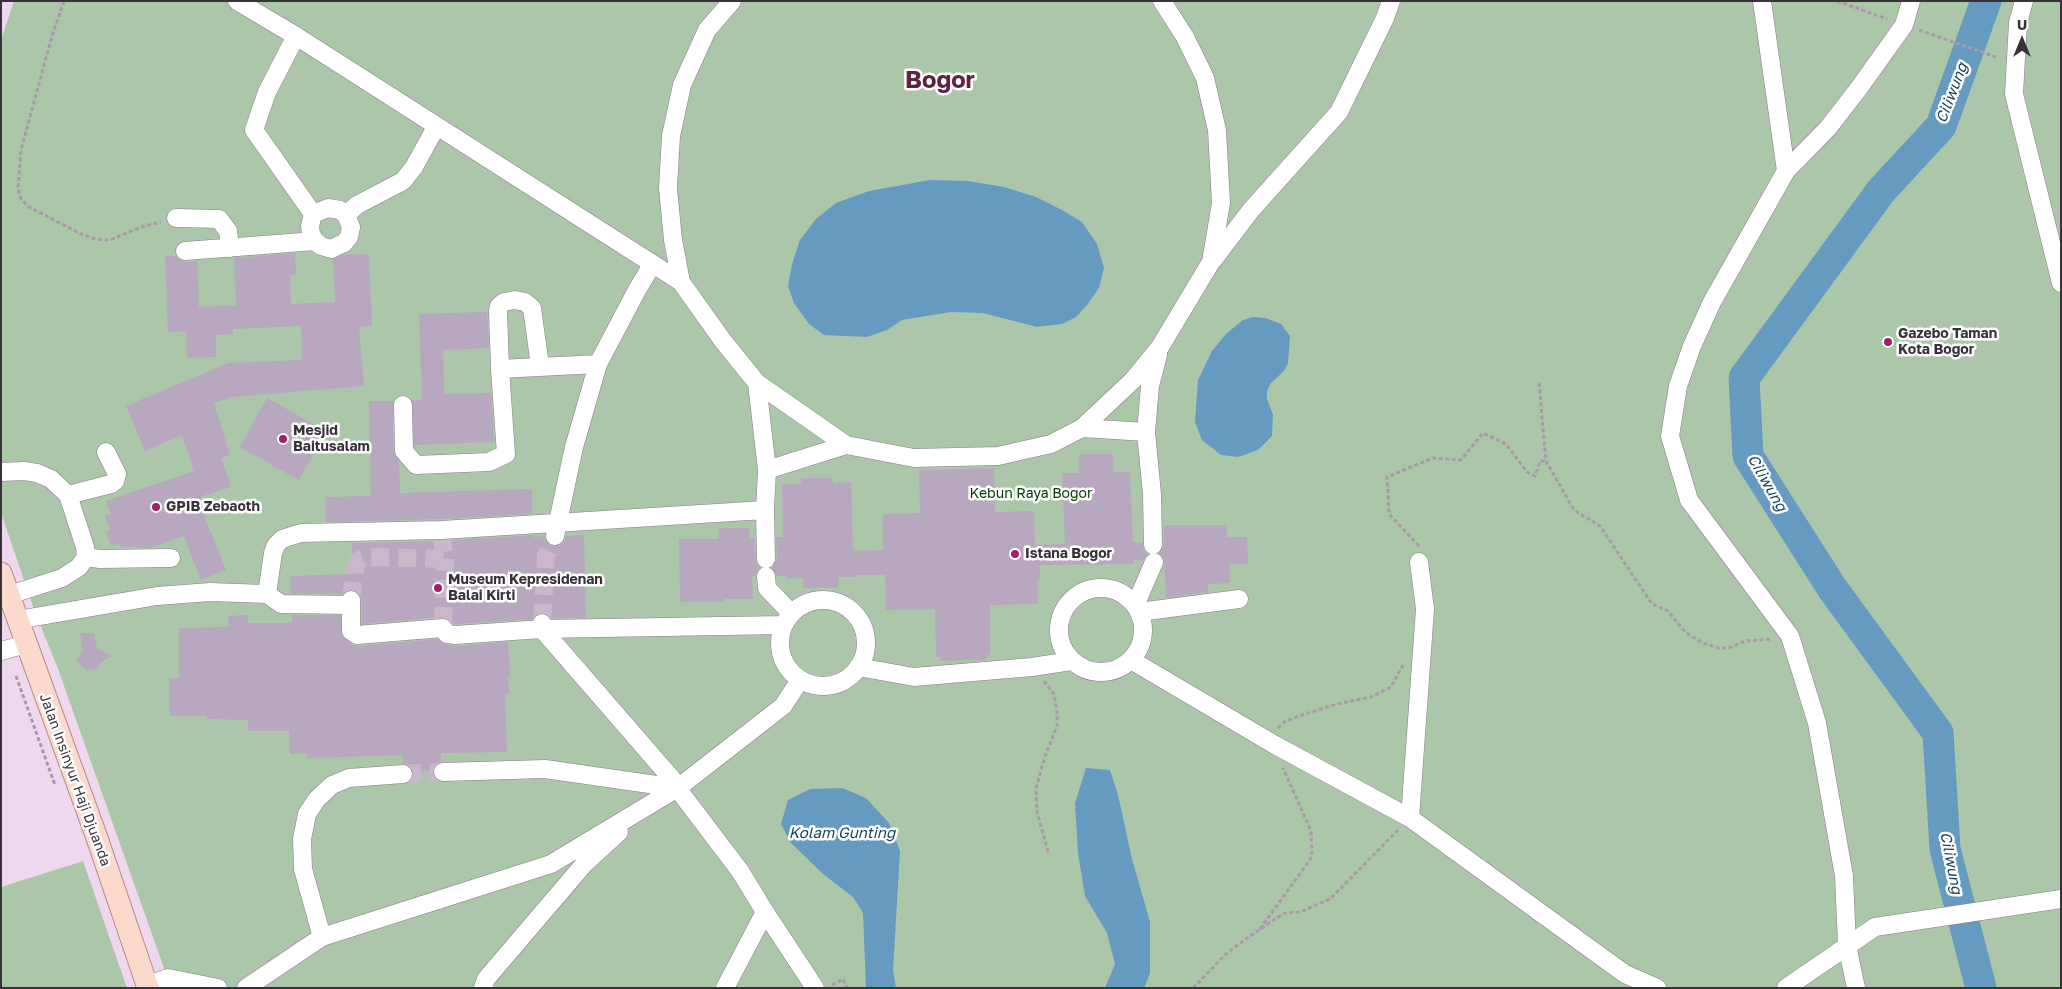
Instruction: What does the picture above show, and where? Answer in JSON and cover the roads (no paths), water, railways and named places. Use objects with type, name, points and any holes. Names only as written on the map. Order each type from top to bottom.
[{"type":"main road","name":"Jalan Insinyur Haji Djuanda","points":[[1,573],[97,838],[148,986]]},
{"type":"street","points":[[237,1],[296,36],[681,282],[723,341],[757,383],[846,445],[914,458],[998,456],[1051,444],[1082,428],[1133,380],[1160,347],[1211,262],[1251,210],[1338,112],[1378,34],[1391,1]]},
{"type":"street","points":[[681,282],[673,240],[668,188],[671,136],[682,86],[707,30],[732,1]]},
{"type":"street","points":[[1162,1],[1185,36],[1205,78],[1217,130],[1220,198],[1211,262]]},
{"type":"street","points":[[1762,1],[1786,171]]},
{"type":"street","points":[[1856,988],[1847,945],[1844,876],[1817,723],[1790,636],[1689,500],[1670,436],[1678,386],[1696,337],[1712,302],[1786,171],[1828,128],[1859,88],[1904,25],[1911,1]]},
{"type":"street","points":[[2024,1],[2018,23],[2014,94],[2061,283]]},
{"type":"street","points":[[296,36],[267,92],[254,130],[313,214],[310,226],[311,234],[315,241],[321,246],[331,248],[344,243],[350,232],[350,221],[346,215],[340,210],[328,208],[313,214]]},
{"type":"street","points":[[346,215],[358,205],[403,181],[414,167],[436,127]]},
{"type":"street","points":[[1220,198],[1251,210]]},
{"type":"street","points":[[176,218],[219,219],[228,231],[230,248]]},
{"type":"street","points":[[185,251],[315,241]]},
{"type":"street","points":[[556,529],[574,448],[598,364],[652,265]]},
{"type":"street","points":[[404,405],[404,451],[416,465],[489,462],[506,454],[500,368],[499,306],[504,302],[515,300],[525,302],[532,308],[540,366]]},
{"type":"street","points":[[1137,609],[1153,553],[1152,494],[1146,432],[1150,386],[1160,347]]},
{"type":"street","points":[[500,368],[598,364]]},
{"type":"street","points":[[757,383],[767,470],[765,510],[767,588],[787,619]]},
{"type":"street","points":[[1082,428],[1146,432]]},
{"type":"street","points":[[767,470],[846,445]]},
{"type":"street","points":[[68,496],[116,481],[117,474],[106,452]]},
{"type":"street","points":[[1,472],[24,471],[37,473],[51,480],[68,496],[85,547],[86,557],[79,567],[62,578],[9,595]]},
{"type":"street","points":[[268,594],[273,554],[276,545],[282,539],[301,533],[442,535],[556,529],[765,510]]},
{"type":"street","points":[[86,557],[100,559],[171,558]]},
{"type":"street","points":[[1410,818],[1425,609],[1419,562]]},
{"type":"street","points":[[1099,588],[1113,590],[1125,596],[1137,609],[1143,624],[1143,637],[1131,660],[1117,669],[1101,672],[1085,669],[1071,661],[1063,649],[1059,636],[1059,622],[1064,609],[1073,599],[1085,591],[1099,588]]},
{"type":"street","points":[[17,620],[157,596],[210,592],[268,594],[282,604],[351,602],[351,631],[358,635],[443,627],[447,634],[455,635],[542,626],[787,619]]},
{"type":"street","points":[[816,600],[831,600],[844,605],[855,614],[863,626],[866,640],[864,654],[858,667],[846,679],[830,685],[812,684],[800,680],[782,659],[780,636],[787,619],[803,604],[816,600]]},
{"type":"street","points":[[1137,609],[1239,600]]},
{"type":"street","points":[[542,626],[678,787],[740,871],[814,988]]},
{"type":"street","points":[[1,651],[26,644]]},
{"type":"street","points":[[1131,660],[1275,745],[1410,818],[1628,981],[1657,988]]},
{"type":"street","points":[[858,667],[914,677],[1032,667],[1071,661]]},
{"type":"street","points":[[246,988],[322,937],[550,864],[678,787],[783,706],[800,680]]},
{"type":"street","points":[[443,772],[545,769],[678,787]]},
{"type":"street","points":[[322,937],[303,869],[302,839],[307,814],[317,799],[332,785],[349,778],[403,774]]},
{"type":"street","points":[[483,988],[486,979],[585,863],[649,805]]},
{"type":"street","points":[[1786,988],[1875,927],[1911,920],[2061,899]]},
{"type":"street","points":[[725,988],[765,912]]},
{"type":"street","points":[[148,986],[168,978],[218,988]]},
{"type":"water","points":[[930,180],[968,181],[1004,187],[1036,197],[1082,222],[1097,244],[1104,268],[1099,288],[1087,305],[1076,317],[1062,324],[1037,327],[983,313],[951,312],[902,320],[887,330],[867,337],[824,335],[809,324],[794,303],[788,286],[792,264],[800,240],[816,219],[836,203],[869,191]]},
{"type":"water","points":[[1253,317],[1266,318],[1281,324],[1290,336],[1288,363],[1284,371],[1271,383],[1267,391],[1267,399],[1273,415],[1272,436],[1258,450],[1238,457],[1221,455],[1202,440],[1195,422],[1198,380],[1212,351],[1226,334],[1243,320]]},
{"type":"water","points":[[1086,768],[1110,770],[1118,795],[1132,859],[1150,922],[1150,973],[1144,988],[1105,988],[1115,964],[1107,933],[1085,896],[1078,853],[1075,803]]},
{"type":"water","name":"Kolam Gunting","points":[[842,788],[866,798],[889,823],[900,851],[893,970],[896,988],[866,988],[863,913],[853,897],[823,874],[791,843],[781,824],[788,800],[810,789]]},
{"type":"waterway","name":"Ciliwung","points":[[1981,988],[1945,849],[1938,733],[1832,588],[1748,456],[1744,378],[1881,191],[1941,126],[1986,1]]},
{"type":"tunnel","points":[[542,622],[546,556],[555,536]]},
{"type":"tunnel","points":[[351,600],[355,567],[359,560],[369,557],[445,559],[442,540]]},
{"type":"tunnel","points":[[443,625],[445,559]]},
{"type":"tunnel","points":[[403,774],[443,772]]},
{"type":"place","name":"Gazebo Taman Kota Bogor","points":[[1888,342]]},
{"type":"place","name":"Mesjid Baitusalam","points":[[283,439]]},
{"type":"place","name":"GPIB Zebaoth","points":[[156,507]]},
{"type":"place","name":"Istana Bogor","points":[[1015,554]]},
{"type":"place","name":"Museum Kepresidenan Balai Kirti","points":[[438,588]]},
{"type":"district","name":"Bogor","points":[[940,80]]},
{"type":"park label","name":"Kebun Raya Bogor","points":[[1031,494]]}]
